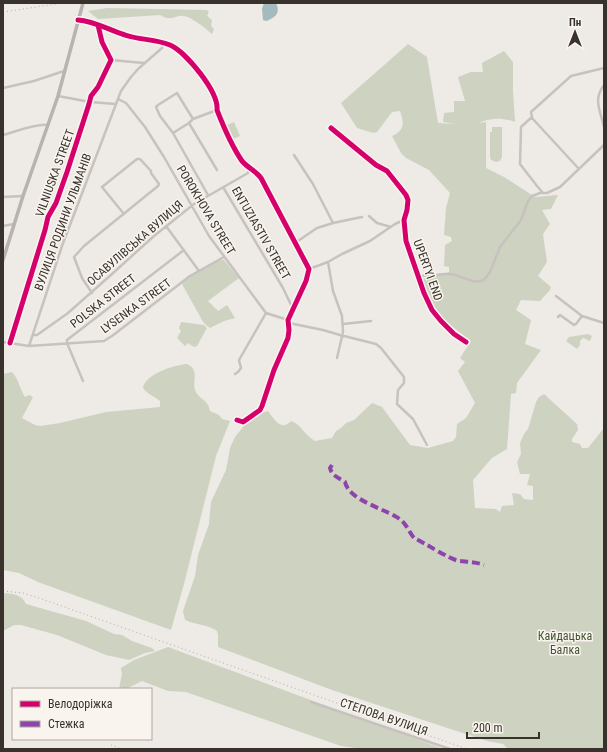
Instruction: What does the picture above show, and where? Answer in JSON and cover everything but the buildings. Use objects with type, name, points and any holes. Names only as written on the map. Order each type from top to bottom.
[{"type":"street","points":[[3,260],[4,251],[58,96],[83,3]]},
{"type":"street","points":[[78,20],[90,20],[98,25],[127,36],[164,43],[176,48],[194,64],[215,99],[217,107],[216,110],[231,144],[244,163],[261,178],[309,269],[306,281],[288,322],[288,338],[274,370],[262,406],[260,410],[242,422],[237,420]]},
{"type":"street","points":[[98,25],[102,42],[111,60],[144,63]]},
{"type":"street","name":"ВУЛИЦЯ РОДИНИ УЛЬМАНІВ","points":[[30,346],[62,246],[121,91],[131,77],[144,63],[162,48],[164,43]]},
{"type":"street","name":"VILNIUSKA STREET","points":[[10,343],[48,217],[56,203],[91,96],[98,87],[111,60]]},
{"type":"street","points":[[579,169],[532,118],[531,112],[571,76],[604,68]]},
{"type":"street","points":[[3,88],[34,81],[64,71]]},
{"type":"street","points":[[604,85],[598,98],[604,126]]},
{"type":"street","points":[[193,119],[177,93],[158,105],[156,110],[173,133],[208,195]]},
{"type":"street","points":[[58,96],[90,102],[116,104]]},
{"type":"street","name":"POROKHOVA STREET","points":[[118,99],[126,103],[145,128],[209,236],[266,313]]},
{"type":"street","points":[[173,133],[193,119],[216,110]]},
{"type":"street","points":[[532,118],[521,127],[520,164],[544,193]]},
{"type":"street","points":[[189,123],[217,170]]},
{"type":"street","points":[[3,135],[43,124],[48,126]]},
{"type":"street","name":"UPERTYI END","points":[[331,128],[360,153],[387,171],[406,195],[408,200],[404,220],[406,241],[424,293],[432,310],[452,333],[466,342]]},
{"type":"street","points":[[418,275],[424,277],[450,274],[476,282],[484,280],[490,272],[500,247],[521,220],[528,201],[532,196],[560,187],[604,145]]},
{"type":"street","points":[[294,155],[313,184],[332,223]]},
{"type":"street","points":[[92,292],[82,278],[74,257],[84,246],[124,214],[158,186],[159,184],[151,171],[140,159],[137,159],[102,187],[124,214]]},
{"type":"street","name":"ОСАВУЛІВСЬКА ВУЛИЦЯ","points":[[33,335],[37,335],[92,292],[166,226],[208,195],[248,173],[250,168]]},
{"type":"street","name":"ENTUZIASTIV STREET","points":[[224,187],[276,276],[293,309]]},
{"type":"street","points":[[3,197],[23,196]]},
{"type":"street","points":[[295,243],[317,228],[362,216]]},
{"type":"street","points":[[369,216],[377,223],[391,227]]},
{"type":"street","points":[[309,269],[328,262],[370,241],[404,220]]},
{"type":"street","points":[[3,226],[14,224]]},
{"type":"street","points":[[166,226],[199,271]]},
{"type":"street","name":"POLSKA STREET","points":[[83,381],[67,343],[68,340],[184,250]]},
{"type":"street","name":"LYSENKA STREET","points":[[3,342],[30,346],[104,341],[171,290],[199,271],[224,257]]},
{"type":"street","points":[[328,262],[332,286],[340,308],[343,324],[337,358]]},
{"type":"street","points":[[556,296],[582,316],[604,323]]},
{"type":"street","points":[[235,374],[241,368],[238,360],[266,313],[288,322],[376,344],[400,371],[405,380],[398,390],[397,404],[413,419],[426,445]]},
{"type":"street","points":[[558,317],[560,315],[576,324],[582,316]]},
{"type":"street","points":[[343,324],[371,320]]},
{"type":"street","name":"СТЕПОВА ВУЛИЦЯ","points":[[312,702],[450,749]]},
{"type":"green space","points":[[107,8],[207,10],[209,12],[207,16],[212,20],[211,26],[214,29],[212,34],[194,20],[183,16],[166,18],[160,15],[98,19],[88,11]]},
{"type":"green space","name":"Кайдацька Балка","points":[[408,44],[427,57],[438,123],[456,124],[443,122],[444,113],[454,112],[454,101],[465,101],[458,77],[471,72],[483,72],[482,63],[504,51],[513,62],[515,122],[506,119],[496,119],[478,123],[486,122],[486,168],[504,177],[535,197],[558,195],[551,209],[542,210],[550,224],[543,234],[547,262],[538,276],[551,287],[550,290],[540,301],[521,300],[516,310],[531,320],[525,344],[541,350],[517,383],[516,393],[511,394],[507,449],[492,458],[473,480],[475,508],[496,509],[500,512],[502,506],[514,505],[512,493],[520,494],[524,499],[533,500],[533,486],[527,485],[530,474],[520,474],[517,462],[521,454],[520,443],[528,429],[536,402],[539,397],[544,394],[577,424],[578,430],[572,439],[572,442],[580,444],[582,448],[588,448],[604,428],[604,749],[508,749],[503,744],[487,741],[332,690],[218,647],[217,631],[185,620],[183,611],[195,576],[198,555],[209,524],[211,502],[226,470],[230,448],[235,437],[248,421],[258,414],[268,411],[281,425],[287,424],[291,421],[315,441],[332,438],[336,431],[346,423],[354,420],[372,403],[382,407],[410,445],[428,448],[453,441],[456,437],[457,424],[466,418],[475,403],[458,371],[465,362],[460,358],[471,341],[441,318],[419,279],[438,276],[449,272],[449,267],[444,266],[445,245],[452,241],[451,237],[444,235],[446,208],[450,193],[429,170],[406,158],[401,153],[392,136],[401,129],[403,123],[400,111],[392,112],[377,132],[373,133],[357,128],[341,103]]},
{"type":"green space","points":[[234,122],[240,136],[233,139],[227,125]]},
{"type":"green space","points":[[492,127],[502,127],[502,157],[500,161],[496,162],[491,160],[490,156],[490,132],[492,132]]},
{"type":"green space","points":[[220,260],[224,260],[239,278],[208,301],[218,311],[227,305],[235,318],[224,321],[210,328],[202,320],[182,284],[190,277]]},
{"type":"green space","points":[[181,322],[204,325],[207,328],[197,346],[194,347],[188,343],[185,346],[177,338],[181,331],[179,328]]},
{"type":"green space","points":[[588,334],[592,336],[590,341],[583,338],[577,349],[566,341],[569,337]]},
{"type":"green space","points":[[187,364],[191,366],[194,372],[195,390],[207,404],[210,411],[219,415],[222,419],[230,421],[216,456],[171,630],[38,582],[19,573],[3,570],[3,374],[12,372],[16,377],[25,397],[29,395],[33,397],[22,418],[40,426],[60,423],[106,412],[160,407],[160,401],[143,388],[145,383],[149,378],[161,371]]},
{"type":"green space","points":[[3,593],[20,596],[26,604],[86,621],[114,634],[122,635],[132,641],[152,648],[155,651],[145,653],[129,660],[106,655],[57,635],[21,625],[14,625],[3,631]]},
{"type":"green space","points":[[168,647],[443,749],[362,749],[341,746],[186,692],[168,691],[142,681],[128,688],[119,688],[122,674],[121,668],[134,660]]},
{"type":"water","points":[[264,3],[276,3],[278,10],[274,17],[266,21],[263,20],[262,9]]},
{"type":"railway","points":[[3,12],[63,3]]},
{"type":"railway","points":[[3,591],[23,593],[39,598],[467,749]]},
{"type":"railway","points":[[111,745],[122,749]]},
{"type":"marked path","points":[[332,465],[330,468],[332,473],[345,482],[348,489],[353,494],[401,520],[414,538],[455,560],[484,565]]},
{"type":"cycle path","points":[[78,20],[96,24],[130,37],[170,45],[177,49],[192,64],[200,73],[213,93],[217,110],[234,149],[242,161],[261,178],[309,269],[306,281],[288,320],[288,338],[274,370],[262,406],[260,410],[243,422],[237,420]]},
{"type":"cycle path","points":[[10,343],[48,217],[56,203],[91,96],[98,87],[111,60],[102,42],[98,25]]},
{"type":"cycle path","points":[[331,128],[376,165],[387,171],[406,195],[408,200],[404,220],[406,241],[424,293],[432,310],[441,321],[454,334],[466,342]]}]
